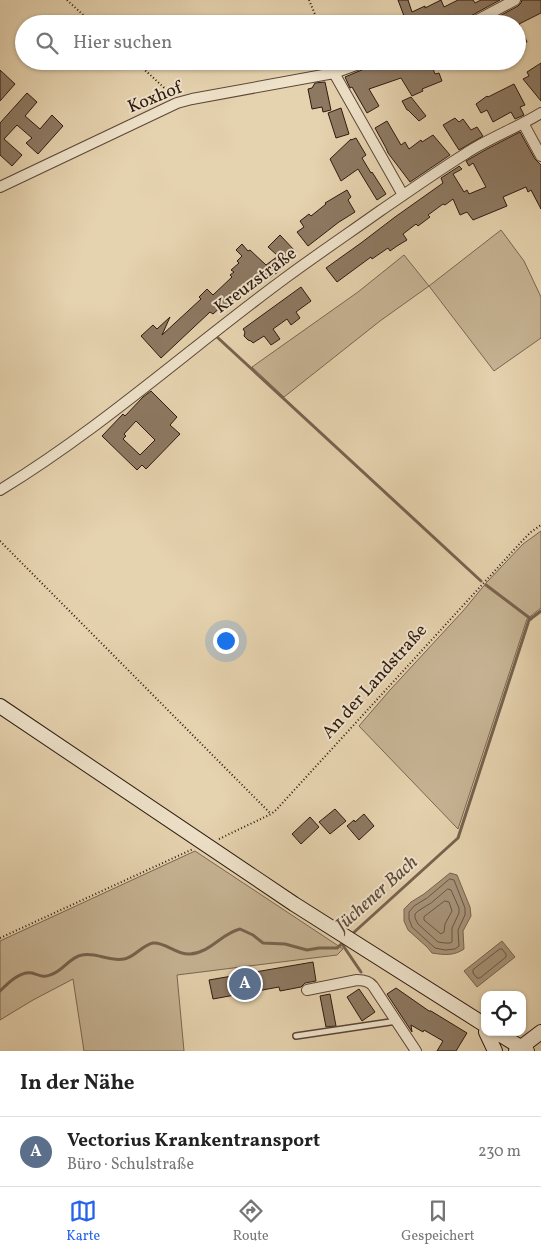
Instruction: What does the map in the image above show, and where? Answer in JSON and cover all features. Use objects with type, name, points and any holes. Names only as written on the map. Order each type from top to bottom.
[{"type":"main road","points":[[0,706],[210,842],[333,930],[481,1026]]},
{"type":"main road","points":[[502,1036],[521,1050],[541,1032]]},
{"type":"main road","points":[[488,1036],[495,1051]]},
{"type":"street","points":[[487,15],[515,0]]},
{"type":"street","name":"Koxhof","points":[[0,187],[180,102],[342,70]]},
{"type":"street","points":[[334,73],[403,195]]},
{"type":"street","name":"Kreuzstraße","points":[[0,490],[45,462],[78,438],[269,290],[403,195],[467,152],[541,113]]},
{"type":"street","points":[[524,123],[541,156]]},
{"type":"street","points":[[307,990],[357,980],[366,981],[373,986],[394,1021],[416,1051]]},
{"type":"lane","points":[[296,1036],[394,1021]]},
{"type":"path","points":[[67,0],[83,15]]},
{"type":"path","points":[[309,0],[315,15]]},
{"type":"path","points":[[145,70],[180,102]]},
{"type":"path","name":"An der Landstraße","points":[[0,938],[271,814],[523,540],[541,525]]},
{"type":"path","points":[[0,541],[271,814]]},
{"type":"shaded area","points":[[501,230],[524,261],[541,297],[541,338],[494,371],[429,286]]},
{"type":"shaded area","points":[[404,255],[429,286],[380,321],[284,397],[252,367],[358,292]]},
{"type":"shaded area","points":[[541,531],[541,608],[527,619],[458,829],[359,726],[487,582],[523,544]]},
{"type":"shaded area","points":[[195,851],[343,949],[337,955],[177,975],[184,1051],[84,1051],[73,979],[0,1020],[0,941]]},
{"type":"water","points":[[450,873],[457,875],[470,907],[471,916],[463,931],[464,949],[449,954],[432,953],[408,930],[404,921],[404,909]]},
{"type":"water","points":[[502,941],[515,957],[477,987],[464,971]]},
{"type":"building","points":[[398,0],[408,0],[412,12],[441,0],[444,7],[458,0],[473,0],[475,3],[481,0],[500,0],[472,15],[404,15]]},
{"type":"building","points":[[522,0],[541,0],[541,13],[526,20],[526,15],[502,15],[518,6]]},
{"type":"building","points":[[541,63],[541,101],[523,79],[529,76],[527,72]]},
{"type":"building","points":[[0,70],[15,84],[0,101]]},
{"type":"building","points":[[362,70],[433,70],[435,74],[439,73],[442,81],[422,89],[423,91],[412,96],[401,78],[369,89],[379,106],[367,113],[345,77]]},
{"type":"building","points":[[325,82],[331,110],[323,112],[322,107],[312,109],[308,89],[312,88],[315,83]]},
{"type":"building","points":[[514,84],[525,105],[520,107],[524,115],[515,119],[511,112],[493,122],[487,110],[481,113],[476,104],[487,96]]},
{"type":"building","points":[[27,93],[37,102],[25,116],[40,129],[52,115],[63,126],[38,154],[26,143],[32,138],[17,125],[4,139],[22,155],[12,166],[0,155],[0,123]]},
{"type":"building","points":[[411,97],[426,116],[419,121],[407,110],[402,101]]},
{"type":"building","points":[[341,108],[349,134],[336,138],[328,113]]},
{"type":"building","points":[[455,118],[459,122],[463,119],[471,130],[477,127],[483,136],[459,150],[443,125]]},
{"type":"building","points":[[387,121],[401,145],[405,142],[409,149],[421,140],[422,142],[433,135],[450,155],[410,182],[388,153],[375,128]]},
{"type":"building","points":[[520,132],[535,159],[541,165],[541,209],[531,190],[528,192],[526,187],[503,197],[507,206],[473,220],[467,212],[460,215],[453,199],[428,215],[430,217],[418,226],[416,224],[403,234],[407,240],[390,251],[388,248],[372,259],[371,257],[337,282],[326,268],[443,183],[441,178],[459,166],[462,169],[453,174],[464,192],[467,190],[469,194],[486,187],[473,163],[469,166],[466,161]]},
{"type":"building","points":[[356,138],[366,155],[362,158],[386,194],[377,200],[358,169],[341,181],[330,159],[351,139]]},
{"type":"building","points":[[347,190],[351,197],[348,200],[355,212],[308,246],[297,232],[304,227],[300,221],[309,214],[311,216],[325,203]]},
{"type":"building","points":[[280,235],[296,252],[277,270],[279,271],[270,278],[268,275],[253,286],[251,283],[225,308],[223,305],[213,314],[210,312],[161,358],[141,336],[153,325],[157,329],[170,317],[162,335],[201,299],[199,297],[207,289],[213,295],[232,277],[230,275],[234,272],[231,270],[239,263],[237,261],[242,256],[236,250],[242,244],[266,265],[278,256],[268,247]]},
{"type":"building","points":[[301,287],[311,301],[296,312],[300,318],[291,325],[287,319],[273,329],[280,339],[271,345],[264,336],[253,343],[244,336],[245,332],[243,329]]},
{"type":"building","points":[[151,391],[177,417],[170,425],[180,434],[146,469],[142,465],[137,470],[102,436]],"holes":[[[136,421],[155,440],[140,455],[123,439],[126,436],[124,434]]]},
{"type":"building","points":[[335,809],[346,821],[330,834],[319,822]]},
{"type":"building","points":[[364,814],[374,826],[359,840],[347,826]]},
{"type":"building","points":[[310,817],[319,827],[301,844],[292,834]]},
{"type":"building","points":[[313,962],[316,981],[305,983],[301,987],[280,991],[279,987],[213,999],[209,980]]},
{"type":"building","points":[[396,988],[429,1011],[467,1033],[456,1051],[437,1051],[443,1041],[411,1025],[412,1032],[387,994]]},
{"type":"building","points":[[359,989],[375,1012],[362,1021],[347,997]]},
{"type":"building","points":[[330,994],[336,1026],[326,1027],[320,996]]},
{"type":"waterway","points":[[217,337],[481,581]]},
{"type":"waterway","points":[[486,585],[531,619]]},
{"type":"waterway","name":"Jüchener Bach","points":[[351,935],[458,838],[529,620],[541,611]]},
{"type":"waterway","name":"Jüchener Bach","points":[[0,991],[10,981],[23,974],[32,973],[48,976],[55,973],[77,956],[87,954],[119,960],[128,958],[145,946],[153,943],[162,944],[180,953],[197,953],[210,947],[227,934],[240,929],[253,935],[263,943],[285,944],[307,950],[337,948],[345,941]]},
{"type":"waterway","points":[[342,944],[361,972]]},
{"type":"place","name":"Vectorius Krankentransport","points":[[245,984]]}]
